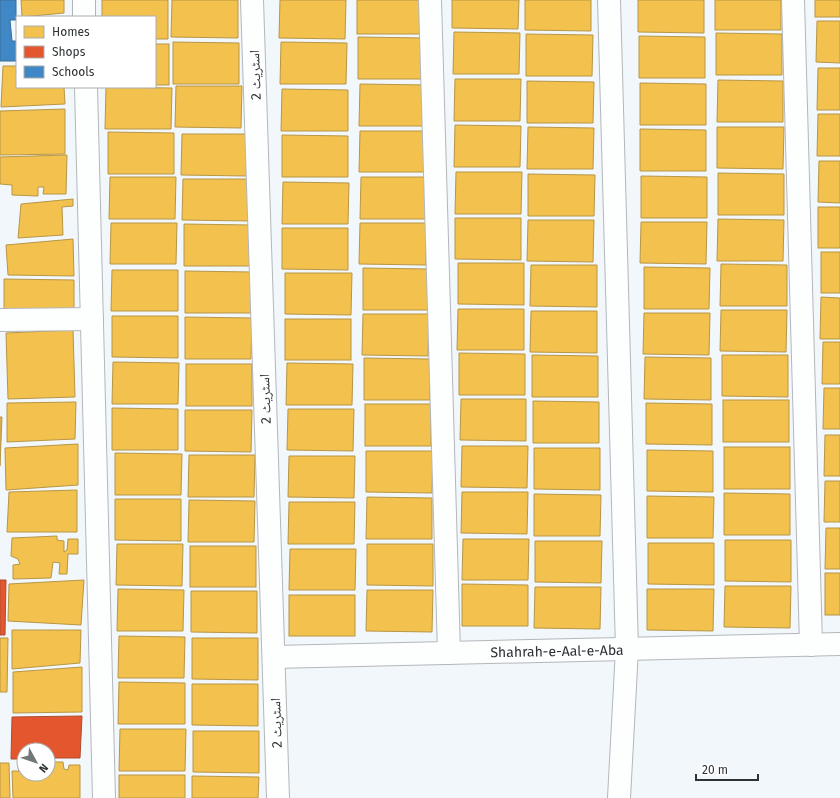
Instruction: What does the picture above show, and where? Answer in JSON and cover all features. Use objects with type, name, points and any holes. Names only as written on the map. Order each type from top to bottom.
[{"type":"street","points":[[84,0],[84,16]]},
{"type":"street","name":"اسٹریٹ 2","points":[[252,0],[278,798]]},
{"type":"street","points":[[430,0],[449,653]]},
{"type":"street","points":[[609,0],[627,649],[619,798]]},
{"type":"street","points":[[793,0],[811,645]]},
{"type":"street","points":[[86,88],[104,798]]},
{"type":"street","points":[[0,320],[92,319]]},
{"type":"street","name":"Shahrah-e-Aal-e-Aba","points":[[274,657],[840,644]]},
{"type":"building: Homes","points":[[21,0],[64,0],[64,13],[22,16]]},
{"type":"building: Homes","points":[[102,0],[168,0],[168,39],[156,39],[156,16],[102,16]]},
{"type":"building: Homes","points":[[172,0],[238,0],[238,38],[171,37]]},
{"type":"building: Homes","points":[[280,0],[346,0],[345,39],[279,38]]},
{"type":"building: Homes","points":[[357,0],[423,0],[423,34],[357,34]]},
{"type":"building: Homes","points":[[452,0],[519,0],[518,29],[452,28]]},
{"type":"building: Homes","points":[[525,0],[591,0],[591,31],[525,30]]},
{"type":"building: Homes","points":[[638,0],[704,0],[704,33],[638,32]]},
{"type":"building: Homes","points":[[715,0],[781,0],[781,30],[715,30]]},
{"type":"building: Homes","points":[[815,0],[840,0],[840,17],[815,17]]},
{"type":"building: Homes","points":[[817,21],[840,21],[840,63],[816,62]]},
{"type":"building: Homes","points":[[454,32],[520,33],[519,74],[453,74]]},
{"type":"building: Homes","points":[[716,33],[782,34],[782,75],[716,75]]},
{"type":"building: Homes","points":[[526,34],[593,35],[592,76],[526,76]]},
{"type":"building: Homes","points":[[639,36],[705,37],[705,78],[639,78]]},
{"type":"building: Homes","points":[[358,37],[424,38],[424,79],[358,79]]},
{"type":"building: Homes","points":[[173,42],[239,43],[239,84],[173,84]]},
{"type":"building: Homes","points":[[281,42],[347,43],[346,84],[280,84]]},
{"type":"building: Homes","points":[[156,44],[169,44],[169,85],[156,85]]},
{"type":"building: Homes","points":[[3,66],[16,66],[16,88],[64,88],[65,104],[1,107]]},
{"type":"building: Homes","points":[[818,68],[840,68],[840,110],[817,110]]},
{"type":"building: Homes","points":[[455,79],[521,79],[520,121],[454,121]]},
{"type":"building: Homes","points":[[718,80],[783,81],[783,122],[717,122]]},
{"type":"building: Homes","points":[[527,81],[594,82],[593,123],[527,123]]},
{"type":"building: Homes","points":[[640,83],[706,84],[706,125],[640,125]]},
{"type":"building: Homes","points":[[360,84],[426,85],[425,126],[359,126]]},
{"type":"building: Homes","points":[[176,86],[242,86],[241,128],[175,127]]},
{"type":"building: Homes","points":[[106,88],[172,88],[171,129],[105,129]]},
{"type":"building: Homes","points":[[282,89],[348,90],[348,131],[281,131]]},
{"type":"building: Homes","points":[[65,109],[65,154],[0,155],[0,111]]},
{"type":"building: Homes","points":[[818,114],[840,114],[840,156],[817,156]]},
{"type":"building: Homes","points":[[455,125],[521,126],[520,167],[454,167]]},
{"type":"building: Homes","points":[[528,127],[594,128],[593,169],[527,169]]},
{"type":"building: Homes","points":[[717,127],[784,127],[783,169],[717,168]]},
{"type":"building: Homes","points":[[640,129],[706,130],[706,171],[640,171]]},
{"type":"building: Homes","points":[[360,131],[426,131],[425,172],[359,172]]},
{"type":"building: Homes","points":[[108,132],[174,133],[174,174],[108,174]]},
{"type":"building: Homes","points":[[182,134],[248,134],[247,176],[181,175]]},
{"type":"building: Homes","points":[[282,135],[348,136],[348,177],[282,177]]},
{"type":"building: Homes","points":[[67,155],[66,194],[43,194],[44,187],[38,187],[38,196],[12,195],[12,185],[0,184],[0,157]]},
{"type":"building: Homes","points":[[819,161],[840,161],[840,203],[818,202]]},
{"type":"building: Homes","points":[[456,172],[522,172],[521,214],[455,214]]},
{"type":"building: Homes","points":[[718,173],[784,174],[784,215],[718,215]]},
{"type":"building: Homes","points":[[528,174],[595,175],[594,216],[528,216]]},
{"type":"building: Homes","points":[[641,176],[707,177],[707,218],[641,218]]},
{"type":"building: Homes","points":[[110,177],[176,177],[175,219],[109,219]]},
{"type":"building: Homes","points":[[361,177],[427,177],[426,219],[360,219]]},
{"type":"building: Homes","points":[[183,179],[249,179],[249,221],[182,220]]},
{"type":"building: Homes","points":[[283,182],[349,183],[348,224],[282,224]]},
{"type":"building: Homes","points":[[73,199],[73,206],[62,207],[63,235],[18,238],[21,204]]},
{"type":"building: Homes","points":[[818,207],[840,207],[840,248],[818,248]]},
{"type":"building: Homes","points":[[455,218],[521,218],[521,260],[455,259]]},
{"type":"building: Homes","points":[[718,219],[784,220],[783,261],[717,261]]},
{"type":"building: Homes","points":[[528,220],[594,220],[593,262],[527,261]]},
{"type":"building: Homes","points":[[641,222],[707,222],[706,264],[640,263]]},
{"type":"building: Homes","points":[[111,223],[177,223],[176,264],[110,264]]},
{"type":"building: Homes","points":[[360,223],[426,223],[426,265],[359,264]]},
{"type":"building: Homes","points":[[184,224],[250,225],[250,266],[184,266]]},
{"type":"building: Homes","points":[[282,228],[348,228],[348,270],[282,269]]},
{"type":"building: Homes","points":[[73,239],[74,276],[8,275],[6,245]]},
{"type":"building: Homes","points":[[821,252],[840,252],[840,293],[821,293]]},
{"type":"building: Homes","points":[[458,263],[524,263],[524,305],[458,304]]},
{"type":"building: Homes","points":[[721,264],[787,265],[787,306],[720,306]]},
{"type":"building: Homes","points":[[531,265],[597,265],[597,307],[530,306]]},
{"type":"building: Homes","points":[[644,267],[710,268],[709,309],[644,309]]},
{"type":"building: Homes","points":[[363,268],[429,269],[429,310],[363,310]]},
{"type":"building: Homes","points":[[112,270],[178,270],[178,311],[111,311]]},
{"type":"building: Homes","points":[[185,271],[251,272],[251,313],[185,313]]},
{"type":"building: Homes","points":[[285,273],[352,273],[351,315],[285,314]]},
{"type":"building: Homes","points":[[4,279],[74,280],[74,313],[4,310]]},
{"type":"building: Homes","points":[[821,297],[840,298],[840,339],[820,339]]},
{"type":"building: Homes","points":[[458,309],[524,309],[524,350],[457,350]]},
{"type":"building: Homes","points":[[721,310],[787,310],[786,352],[720,351]]},
{"type":"building: Homes","points":[[531,311],[597,311],[597,353],[530,352]]},
{"type":"building: Homes","points":[[644,313],[710,313],[709,355],[643,354]]},
{"type":"building: Homes","points":[[363,314],[429,314],[428,356],[362,355]]},
{"type":"building: Homes","points":[[112,316],[178,316],[178,358],[112,357]]},
{"type":"building: Homes","points":[[185,317],[252,318],[251,359],[185,359]]},
{"type":"building: Homes","points":[[285,319],[351,319],[351,360],[285,360]]},
{"type":"building: Homes","points":[[73,330],[75,397],[8,399],[6,333]]},
{"type":"building: Homes","points":[[823,342],[840,342],[840,384],[822,384]]},
{"type":"building: Homes","points":[[459,353],[525,354],[525,395],[459,395]]},
{"type":"building: Homes","points":[[532,355],[598,356],[598,397],[532,397]]},
{"type":"building: Homes","points":[[722,355],[788,355],[788,397],[722,396]]},
{"type":"building: Homes","points":[[645,357],[711,358],[711,400],[644,399]]},
{"type":"building: Homes","points":[[364,358],[430,359],[430,400],[364,400]]},
{"type":"building: Homes","points":[[113,362],[179,363],[178,404],[112,404]]},
{"type":"building: Homes","points":[[287,363],[353,364],[352,405],[286,405]]},
{"type":"building: Homes","points":[[186,364],[252,364],[252,406],[186,406]]},
{"type":"building: Homes","points":[[824,388],[840,388],[840,429],[823,429]]},
{"type":"building: Homes","points":[[461,399],[526,399],[526,441],[460,440]]},
{"type":"building: Homes","points":[[723,400],[789,400],[789,442],[723,442]]},
{"type":"building: Homes","points":[[533,401],[599,402],[599,443],[533,443]]},
{"type":"building: Homes","points":[[76,402],[75,439],[7,442],[7,403]]},
{"type":"building: Homes","points":[[646,403],[712,404],[712,445],[646,444]]},
{"type":"building: Homes","points":[[365,404],[431,404],[431,446],[365,446]]},
{"type":"building: Homes","points":[[112,408],[178,409],[178,450],[112,450]]},
{"type":"building: Homes","points":[[288,409],[354,409],[353,451],[287,450]]},
{"type":"building: Homes","points":[[185,410],[252,410],[251,452],[185,451]]},
{"type":"building: Homes","points":[[0,417],[2,417],[0,466]]},
{"type":"building: Homes","points":[[825,435],[840,435],[840,476],[824,476]]},
{"type":"building: Homes","points":[[78,444],[78,485],[6,490],[5,448]]},
{"type":"building: Homes","points":[[462,446],[528,446],[527,488],[461,487]]},
{"type":"building: Homes","points":[[724,447],[790,447],[790,489],[724,489]]},
{"type":"building: Homes","points":[[534,448],[600,448],[600,490],[534,489]]},
{"type":"building: Homes","points":[[647,450],[713,451],[713,492],[647,491]]},
{"type":"building: Homes","points":[[366,451],[433,451],[432,493],[366,492]]},
{"type":"building: Homes","points":[[115,453],[182,454],[181,495],[115,495]]},
{"type":"building: Homes","points":[[189,455],[255,455],[254,497],[188,497]]},
{"type":"building: Homes","points":[[289,456],[355,456],[354,498],[288,497]]},
{"type":"building: Homes","points":[[825,481],[840,481],[840,522],[824,522]]},
{"type":"building: Homes","points":[[77,490],[77,532],[7,532],[9,492]]},
{"type":"building: Homes","points":[[462,492],[528,492],[527,534],[461,533]]},
{"type":"building: Homes","points":[[724,493],[790,494],[790,535],[724,535]]},
{"type":"building: Homes","points":[[534,494],[601,495],[600,536],[534,536]]},
{"type":"building: Homes","points":[[647,496],[714,497],[713,538],[647,538]]},
{"type":"building: Homes","points":[[367,497],[432,498],[432,539],[366,539]]},
{"type":"building: Homes","points":[[115,499],[181,499],[181,541],[115,540]]},
{"type":"building: Homes","points":[[189,500],[255,501],[254,542],[188,542]]},
{"type":"building: Homes","points":[[289,502],[355,502],[354,544],[288,544]]},
{"type":"building: Homes","points":[[826,528],[840,528],[840,569],[825,569]]},
{"type":"building: Homes","points":[[57,536],[57,540],[64,541],[64,552],[67,550],[68,539],[78,539],[78,554],[68,554],[67,574],[59,574],[60,563],[53,562],[51,578],[13,579],[13,565],[20,564],[18,559],[11,556],[12,538]]},
{"type":"building: Homes","points":[[463,539],[529,539],[528,580],[462,580]]},
{"type":"building: Homes","points":[[725,540],[791,540],[791,582],[725,581]]},
{"type":"building: Homes","points":[[535,541],[602,541],[601,583],[535,582]]},
{"type":"building: Homes","points":[[648,543],[714,543],[714,585],[648,584]]},
{"type":"building: Homes","points":[[117,544],[183,544],[182,586],[116,585]]},
{"type":"building: Homes","points":[[367,544],[433,544],[433,586],[367,585]]},
{"type":"building: Homes","points":[[190,546],[256,546],[256,587],[190,587]]},
{"type":"building: Homes","points":[[290,549],[356,549],[355,590],[289,590]]},
{"type":"building: Homes","points":[[825,573],[840,573],[840,615],[825,615]]},
{"type":"building: Homes","points":[[84,580],[81,625],[8,621],[9,584]]},
{"type":"building: Homes","points":[[462,584],[528,585],[528,626],[462,626]]},
{"type":"building: Homes","points":[[725,586],[791,586],[790,628],[724,627]]},
{"type":"building: Homes","points":[[535,587],[601,587],[600,629],[534,628]]},
{"type":"building: Homes","points":[[118,589],[184,590],[183,631],[117,631]]},
{"type":"building: Homes","points":[[647,589],[714,589],[713,631],[647,630]]},
{"type":"building: Homes","points":[[367,590],[433,590],[432,632],[366,631]]},
{"type":"building: Homes","points":[[191,591],[257,591],[257,633],[191,632]]},
{"type":"building: Homes","points":[[289,595],[355,595],[355,636],[289,636]]},
{"type":"building: Homes","points":[[12,630],[81,630],[80,663],[12,669]]},
{"type":"building: Homes","points":[[119,636],[185,637],[184,678],[118,678]]},
{"type":"building: Homes","points":[[0,638],[8,638],[7,692],[0,692]]},
{"type":"building: Homes","points":[[192,638],[258,638],[258,680],[192,679]]},
{"type":"building: Homes","points":[[82,667],[82,712],[13,713],[13,672]]},
{"type":"building: Homes","points":[[119,682],[185,683],[185,724],[118,724]]},
{"type":"building: Homes","points":[[192,684],[258,684],[258,726],[192,725]]},
{"type":"building: Homes","points":[[120,729],[186,729],[185,771],[119,771]]},
{"type":"building: Homes","points":[[193,731],[259,731],[259,773],[193,772]]},
{"type":"building: Homes","points":[[56,762],[63,762],[64,769],[68,770],[69,765],[80,765],[80,798],[13,798],[12,771],[16,771],[16,782],[56,782]]},
{"type":"building: Homes","points":[[0,763],[9,763],[10,798],[0,798]]},
{"type":"building: Homes","points":[[119,775],[185,775],[185,798],[119,798]]},
{"type":"building: Homes","points":[[192,776],[259,777],[258,798],[192,798]]},
{"type":"building: Shops","points":[[0,580],[6,580],[5,635],[0,635]]},
{"type":"building: Shops","points":[[82,716],[80,758],[56,758],[56,742],[16,742],[16,759],[11,759],[12,717]]},
{"type":"building: Schools","points":[[0,0],[16,0],[16,20],[10,20],[12,41],[16,41],[16,61],[0,61]]}]
